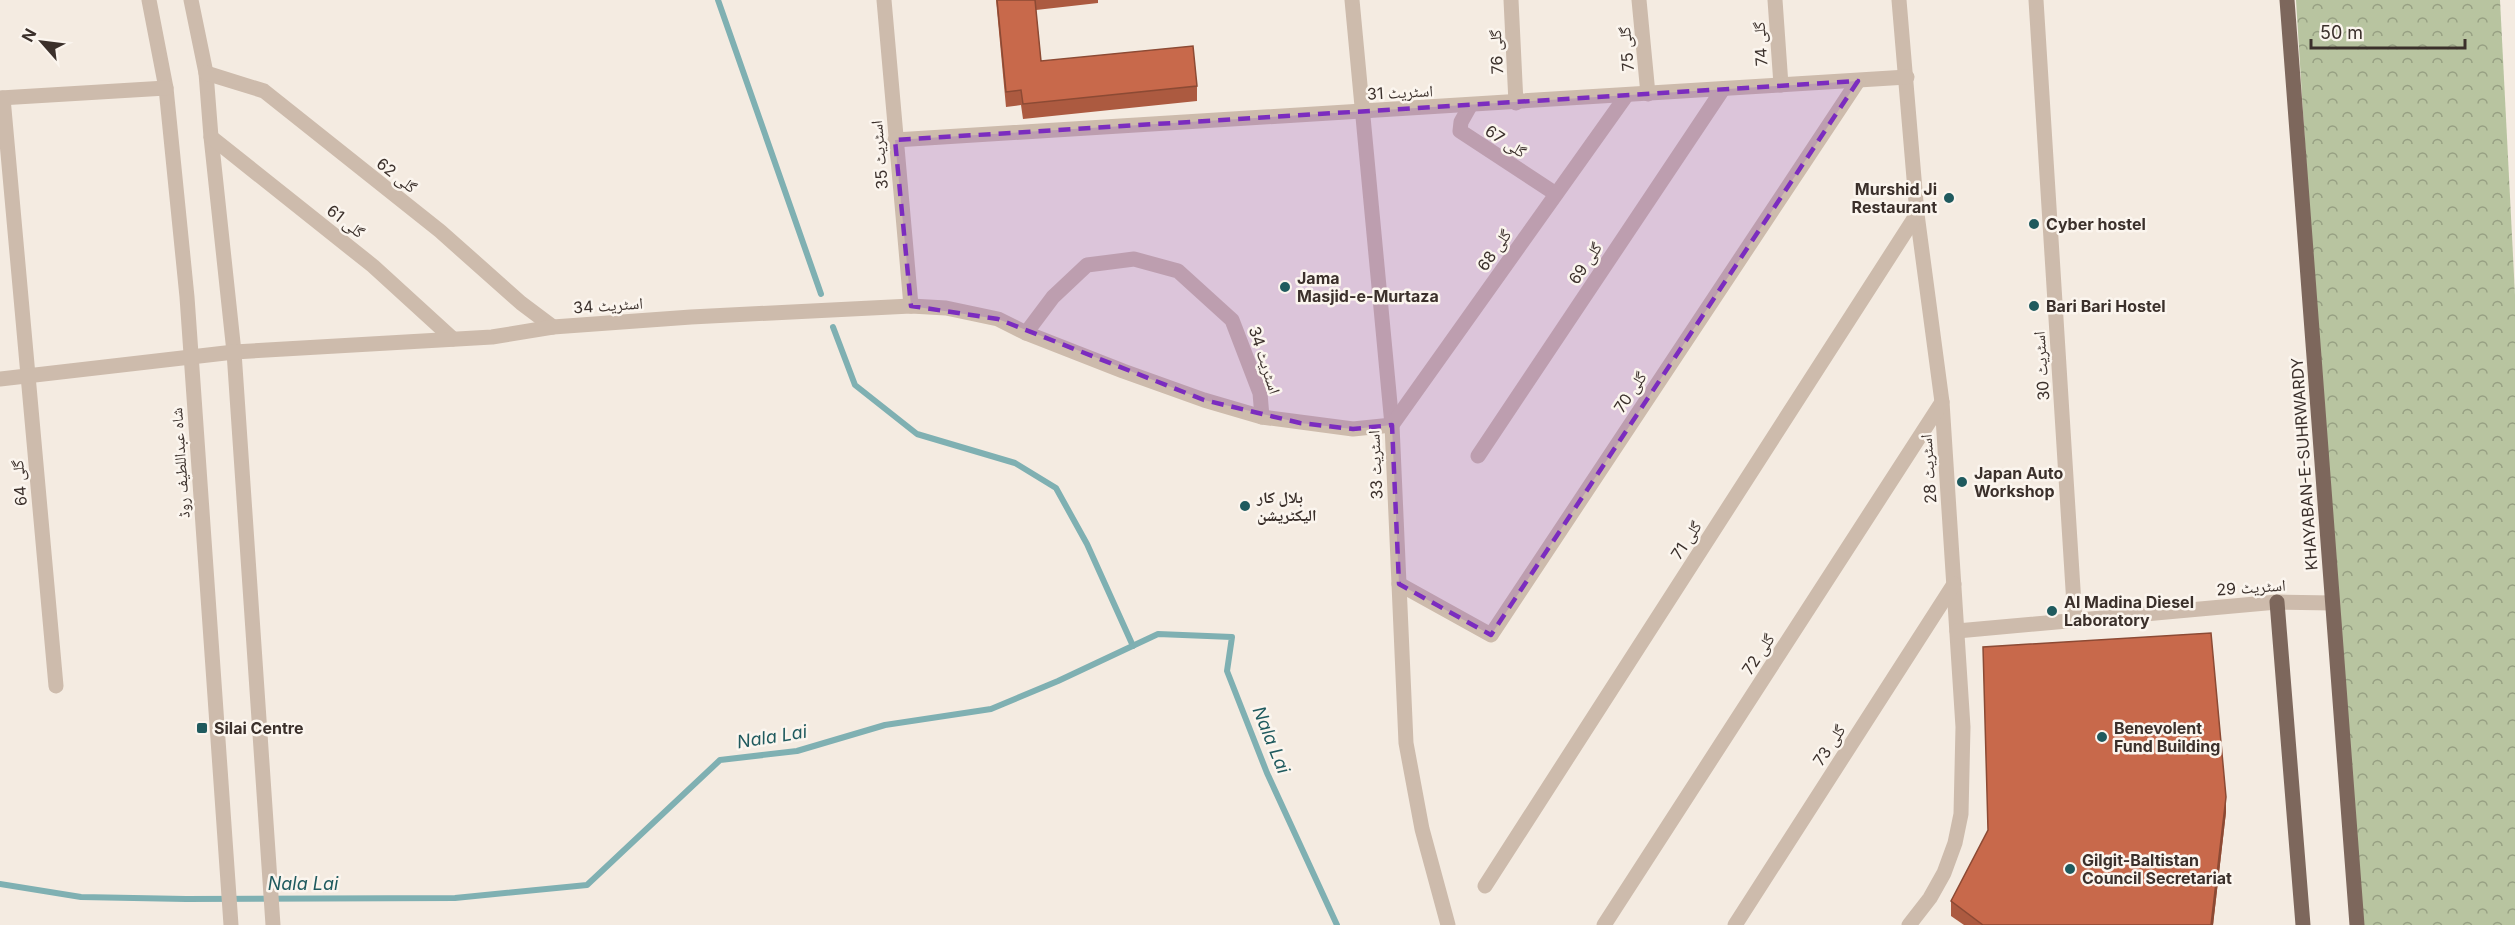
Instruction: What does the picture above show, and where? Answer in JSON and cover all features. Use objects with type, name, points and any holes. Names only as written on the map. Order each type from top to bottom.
[{"type":"main road","name":"KHAYABAN-E-SUHRWARDY","points":[[2287,0],[2356,925]]},
{"type":"main road","points":[[2277,602],[2303,925]]},
{"type":"street","name":"شاہ عبداللطیف روڈ","points":[[149,0],[166,88],[190,358],[231,925]]},
{"type":"street","name":"اسٹریٹ 35","points":[[884,0],[911,306]]},
{"type":"street","name":"اسٹریٹ 33","points":[[1352,0],[1392,425],[1406,743],[1422,830],[1448,925]]},
{"type":"street","name":"گلی 76","points":[[1511,0],[1516,103]]},
{"type":"street","name":"گلی 75","points":[[1639,0],[1648,94]]},
{"type":"street","name":"گلی 74","points":[[1775,0],[1781,86]]},
{"type":"street","name":"اسٹریٹ 28","points":[[1899,0],[1917,214],[1942,402],[1963,728],[1961,814],[1955,843],[1944,873],[1909,925]]},
{"type":"street","name":"اسٹریٹ 30","points":[[2036,0],[2075,621]]},
{"type":"street","points":[[192,1],[206,73],[234,352],[273,925]]},
{"type":"street","name":"گلی 62","points":[[206,73],[264,91],[440,231],[521,303],[552,327]]},
{"type":"street","name":"اسٹریٹ 31","points":[[895,140],[1907,77]]},
{"type":"street","name":"گلی 70","points":[[1399,584],[1491,635],[1858,81]]},
{"type":"street","points":[[2,98],[166,88]]},
{"type":"street","name":"گلی 69","points":[[1478,456],[1723,89]]},
{"type":"street","name":"گلی 68","points":[[1392,425],[1626,96]]},
{"type":"street","name":"گلی 64","points":[[2,98],[56,686]]},
{"type":"street","name":"گلی 67","points":[[1470,106],[1461,122],[1460,130],[1556,194]]},
{"type":"street","name":"گلی 61","points":[[211,137],[373,266],[453,339]]},
{"type":"street","name":"گلی 71","points":[[1485,886],[1917,214]]},
{"type":"street","name":"اسٹریٹ 34","points":[[1026,333],[1053,297],[1087,265],[1134,259],[1178,271],[1232,320],[1260,393],[1262,417]]},
{"type":"street","name":"اسٹریٹ 34","points":[[0,379],[234,352],[492,337],[552,327],[911,306],[946,308],[998,319],[1026,333],[1194,397],[1262,417],[1353,429],[1392,425]]},
{"type":"street","name":"گلی 72","points":[[1604,925],[1942,402]]},
{"type":"street","name":"گلی 73","points":[[1735,925],[1954,584]]},
{"type":"street","name":"اسٹریٹ 29","points":[[1957,631],[2277,602],[2333,603]]},
{"type":"highlighted area","points":[[1858,81],[1491,635],[1399,584],[1392,425],[1353,429],[1300,423],[1204,400],[998,319],[911,306],[895,140]]},
{"type":"green space","points":[[2296,0],[2500,0],[2515,295],[2515,925],[2354,925]]},
{"type":"building","points":[[997,0],[1035,0],[1041,61],[1193,46],[1197,86],[1023,104],[1021,90],[1006,92]]},
{"type":"building","name":"Benevolent Fund Building","points":[[2211,633],[2226,797],[2211,925],[1983,925],[1951,901],[1988,830],[1983,647]]},
{"type":"waterway","points":[[718,0],[821,294]]},
{"type":"waterway","points":[[833,327],[855,385],[917,434],[1015,463],[1056,488],[1087,544],[1133,646]]},
{"type":"waterway","name":"Nala Lai","points":[[0,884],[81,897],[186,899],[455,898],[587,885],[720,760],[797,751],[885,725],[991,709],[1058,681],[1158,634],[1232,637],[1227,671],[1267,773],[1337,925]]},
{"type":"place","name":"Murshid Ji Restaurant","points":[[1949,198]]},
{"type":"place","name":"Cyber hostel","points":[[2034,224]]},
{"type":"place","name":"Jama Masjid-e-Murtaza","points":[[1285,287]]},
{"type":"place","name":"Bari Bari Hostel","points":[[2034,306]]},
{"type":"place","name":"Japan Auto Workshop","points":[[1962,482]]},
{"type":"place","name":"بلال کار الیکٹریشن","points":[[1245,506]]},
{"type":"place","name":"Al Madina Diesel Laboratory","points":[[2052,611]]},
{"type":"place","name":"Silai Centre","points":[[202,728]]},
{"type":"place","name":"Benevolent Fund Building","points":[[2102,737]]},
{"type":"place","name":"Gilgit-Baltistan Council Secretariat","points":[[2070,869]]}]
